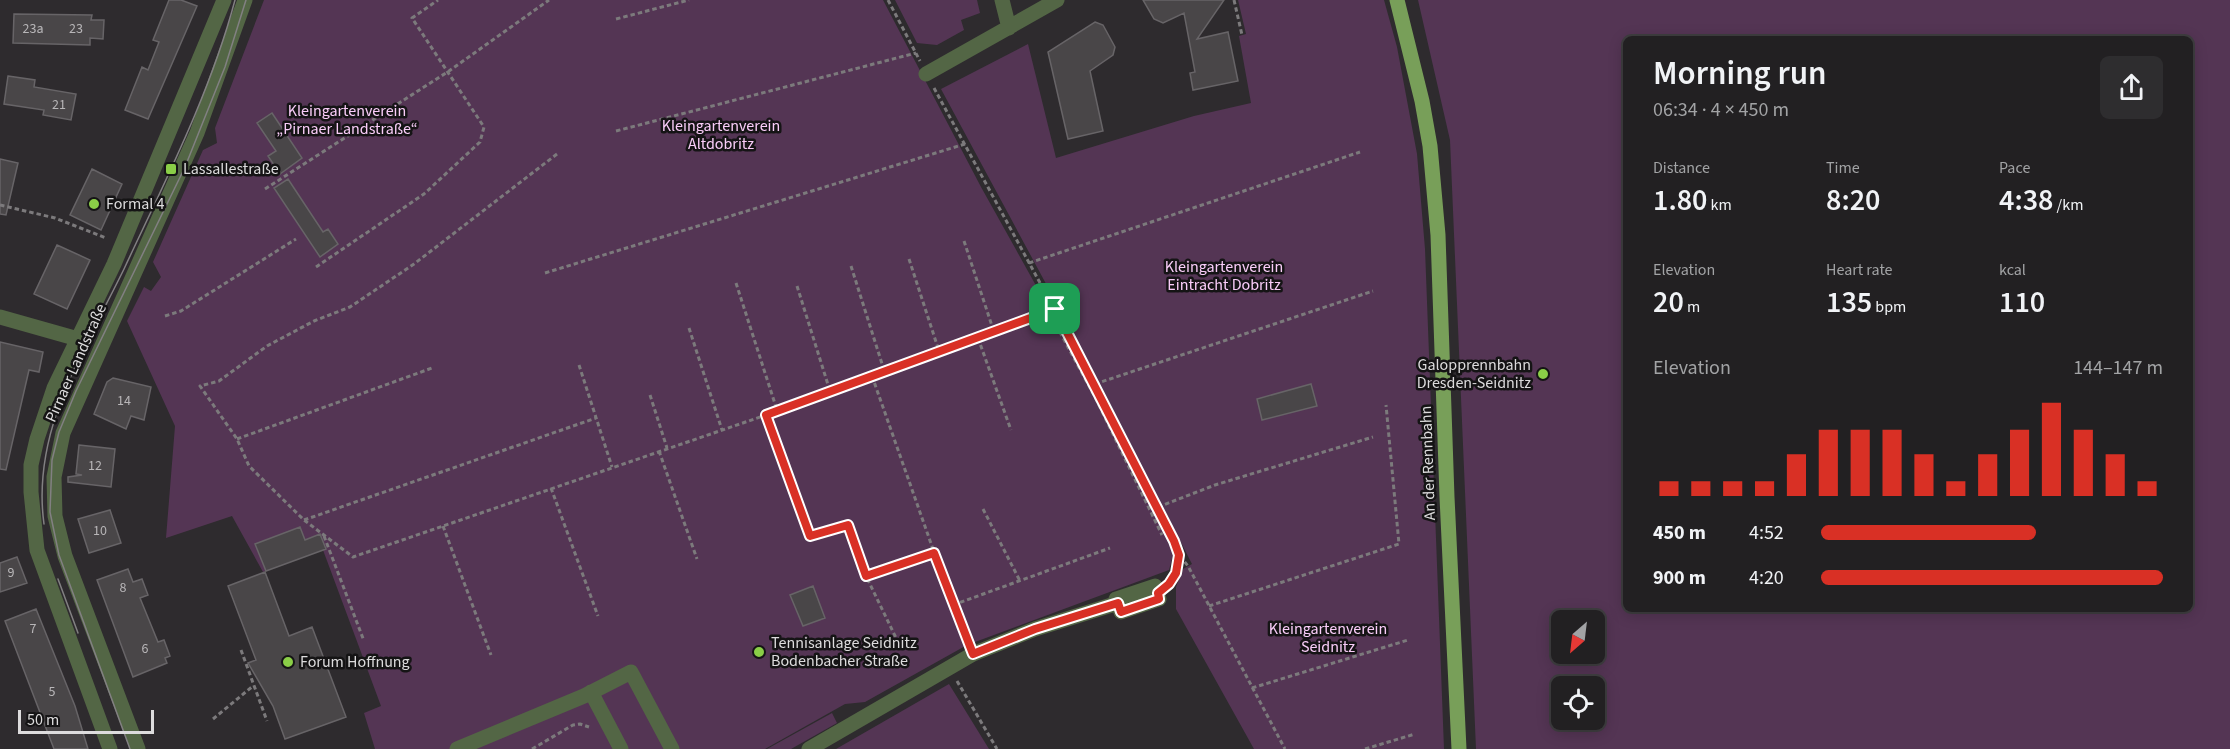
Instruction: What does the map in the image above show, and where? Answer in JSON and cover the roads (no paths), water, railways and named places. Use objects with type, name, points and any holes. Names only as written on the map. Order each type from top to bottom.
[{"type":"main road","name":"An der Rennbahn","points":[[1397,0],[1428,135],[1438,235],[1459,749]]},
{"type":"street","name":"Pirnaer Landstraße","points":[[110,749],[37,550],[31,492],[32,465],[44,414],[121,245],[224,0]]},
{"type":"street","name":"Pirnaer Landstraße","points":[[138,749],[65,556],[56,516],[54,477],[63,433],[197,133],[245,0]]},
{"type":"street","points":[[1002,0],[1009,28]]},
{"type":"street","points":[[927,74],[1057,0]]},
{"type":"street","points":[[0,317],[78,339]]},
{"type":"street","points":[[809,749],[973,654],[1035,629],[1118,603],[1121,612],[1131,610],[1159,599],[1158,593]]},
{"type":"street","points":[[458,749],[591,692],[631,672],[672,749]]},
{"type":"street","points":[[591,692],[621,749]]},
{"type":"tram line","points":[[44,524],[42,490],[46,456],[53,424],[64,392],[186,137],[213,69],[235,0]]},
{"type":"tram line","points":[[130,749],[59,555],[50,512],[52,460],[59,432],[76,391],[185,167],[225,67],[246,0]]},
{"type":"tram line","points":[[58,579],[78,633]]},
{"type":"place","name":"Lassallestraße","points":[[171,169]]},
{"type":"place","name":"Formal 4","points":[[94,204]]},
{"type":"place","name":"Galopprennbahn Dresden-Seidnitz","points":[[1543,374]]},
{"type":"place","name":"Tennisanlage Seidnitz Bodenbacher Straße","points":[[759,652]]},
{"type":"place","name":"Forum Hoffnung","points":[[288,662]]},
{"type":"park label","name":"Kleingartenverein „Pirnaer Landstraße“","points":[[347,120]]},
{"type":"park label","name":"Kleingartenverein Altdobritz","points":[[721,135]]},
{"type":"park label","name":"Kleingartenverein Eintracht Dobritz","points":[[1224,276]]},
{"type":"park label","name":"Kleingartenverein Seidnitz","points":[[1328,638]]}]
